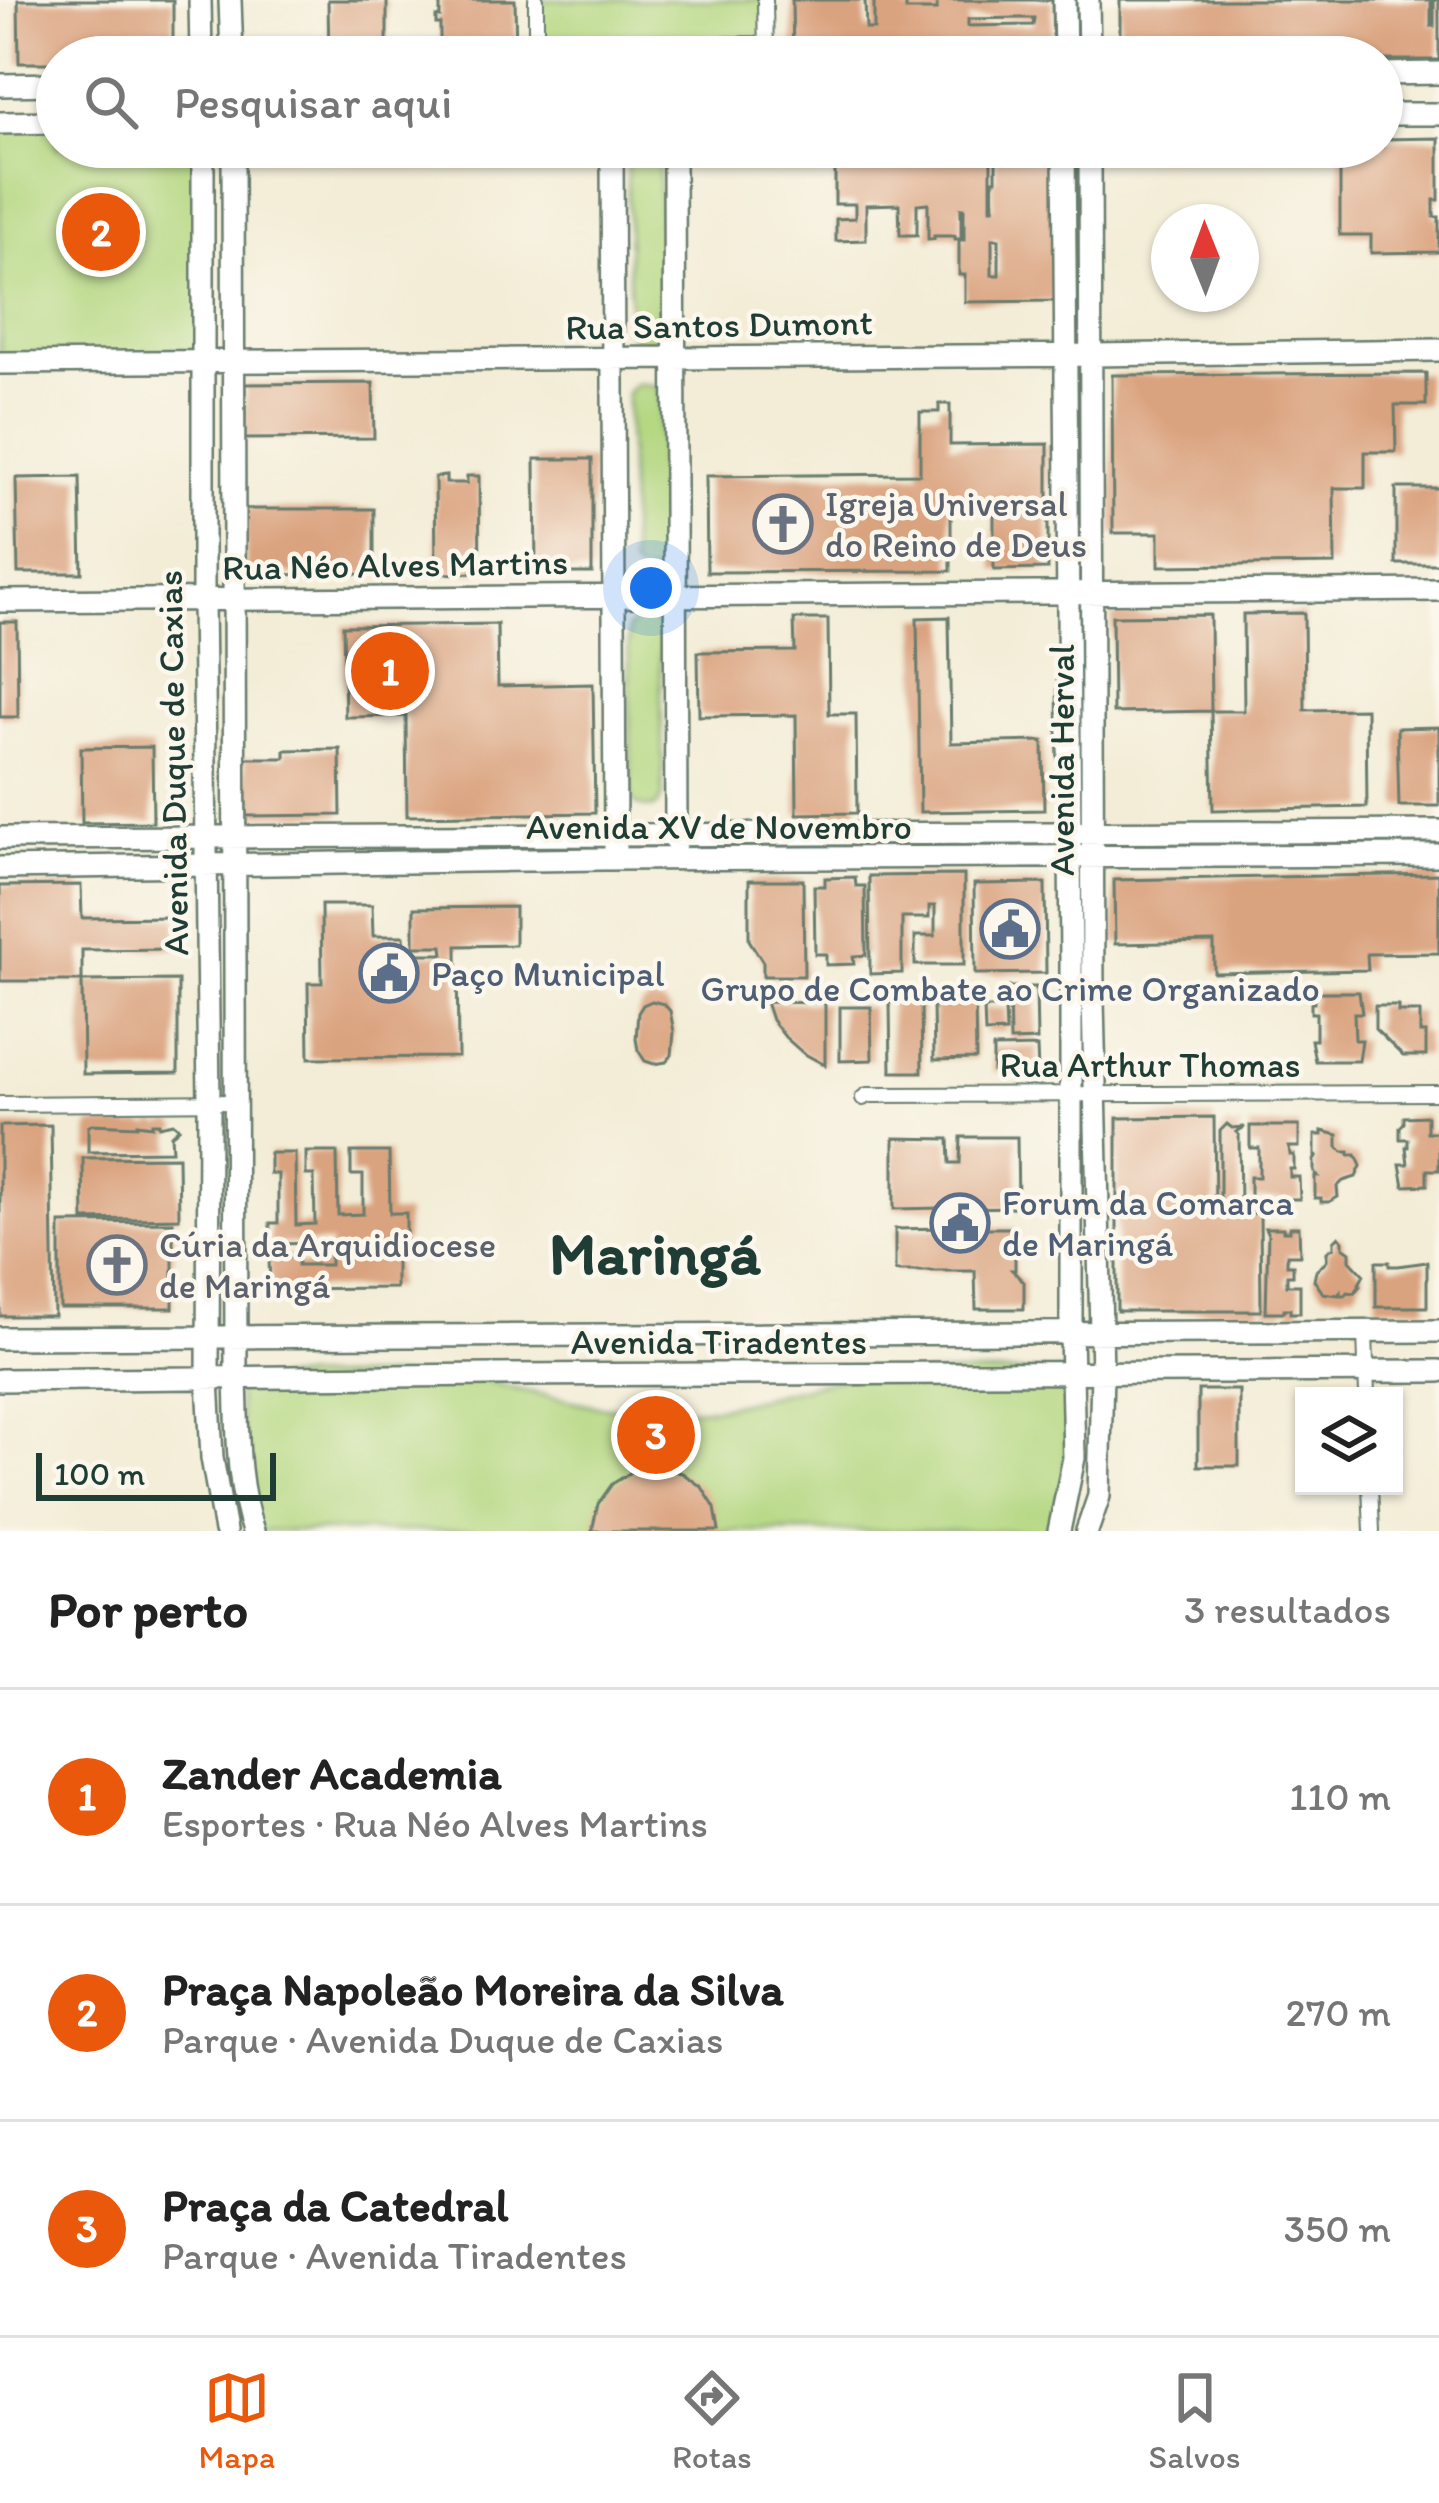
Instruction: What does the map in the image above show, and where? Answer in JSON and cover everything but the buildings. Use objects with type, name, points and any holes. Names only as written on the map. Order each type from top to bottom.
[{"type":"main road","points":[[200,0],[201,36]]},
{"type":"main road","points":[[230,0],[231,36]]},
{"type":"main road","points":[[1064,0],[1065,36]]},
{"type":"main road","points":[[1088,0],[1089,36]]},
{"type":"main road","points":[[1403,74],[1439,73]]},
{"type":"main road","points":[[0,85],[36,84]]},
{"type":"main road","points":[[1403,114],[1439,114]]},
{"type":"main road","points":[[0,123],[36,122]]},
{"type":"main road","name":"Avenida Duque de Caxias","points":[[202,168],[208,1379],[212,1458],[223,1522]]},
{"type":"main road","name":"Avenida Duque de Caxias","points":[[233,168],[236,1379],[239,1462],[253,1531]]},
{"type":"main road","points":[[615,859],[613,358],[618,168]]},
{"type":"main road","points":[[669,168],[675,356],[676,859]]},
{"type":"main road","name":"Avenida Herval","points":[[1063,1528],[1074,1458],[1064,168]]},
{"type":"main road","name":"Avenida Herval","points":[[1087,1531],[1099,1496],[1102,1372],[1094,1001],[1090,168]]},
{"type":"main road","points":[[1066,239],[1090,199]]},
{"type":"main road","points":[[202,263],[233,212]]},
{"type":"main road","name":"Rua Santos Dumont","points":[[0,363],[1439,350]]},
{"type":"main road","points":[[1066,461],[1092,502]]},
{"type":"main road","points":[[203,467],[233,510]]},
{"type":"main road","name":"Rua Néo Alves Martins","points":[[0,602],[1439,590]]},
{"type":"main road","points":[[1069,717],[1093,689]]},
{"type":"main road","points":[[204,736],[235,691]]},
{"type":"main road","name":"Avenida XV de Novembro","points":[[0,838],[1439,831]]},
{"type":"main road","name":"Avenida XV de Novembro","points":[[0,868],[1439,855]]},
{"type":"main road","points":[[207,930],[236,982]]},
{"type":"main road","points":[[1071,962],[1094,1001]]},
{"type":"main road","points":[[209,1236],[236,1189]]},
{"type":"main road","points":[[1071,1234],[1097,1191]]},
{"type":"main road","name":"Avenida Tiradentes","points":[[0,1338],[1439,1331]]},
{"type":"main road","name":"Avenida Tiradentes","points":[[0,1381],[1439,1371]]},
{"type":"main road","points":[[223,1522],[236,1531]]},
{"type":"street","points":[[536,0],[536,36]]},
{"type":"street","points":[[765,0],[766,36]]},
{"type":"street","name":"Rua Arthur Thomas","points":[[863,1098],[1439,1093]]},
{"type":"street","points":[[0,1104],[236,1102]]},
{"type":"street","points":[[1365,1331],[1367,1387]]},
{"type":"street","points":[[1370,1495],[1372,1531]]},
{"type":"street","points":[[1099,1496],[1103,1531]]},
{"type":"green space","points":[[536,0],[765,0],[766,36],[536,36]]},
{"type":"green space","points":[[36,122],[36,168],[203,168],[204,363],[0,363],[0,123]]},
{"type":"green space","points":[[627,168],[659,168],[661,330],[658,336],[642,341],[630,333]]},
{"type":"green space","points":[[636,384],[653,385],[659,391],[662,561],[656,572],[649,573],[631,565],[627,393]]},
{"type":"green space","points":[[637,619],[654,620],[660,626],[663,796],[650,808],[632,799],[628,628]]},
{"type":"green space","points":[[1073,1372],[1059,1531],[253,1531],[236,1379],[467,1375],[596,1406],[656,1412],[721,1407],[856,1375]]},
{"type":"place","name":"Praça Napoleão Moreira da Silva","points":[[101,232]]},
{"type":"place","name":"Igreja Universal do Reino de Deus","points":[[783,524]]},
{"type":"place","name":"Zander Academia","points":[[390,671]]},
{"type":"place","name":"Grupo de Combate ao Crime Organizado","points":[[1010,929]]},
{"type":"place","name":"Paço Municipal","points":[[389,973]]},
{"type":"place","name":"Forum da Comarca de Maringá","points":[[960,1223]]},
{"type":"place","name":"Cúria da Arquidiocese de Maringá","points":[[117,1265]]},
{"type":"place","name":"Praça da Catedral","points":[[656,1435]]},
{"type":"district","name":"Maringá","points":[[655,1253]]}]
